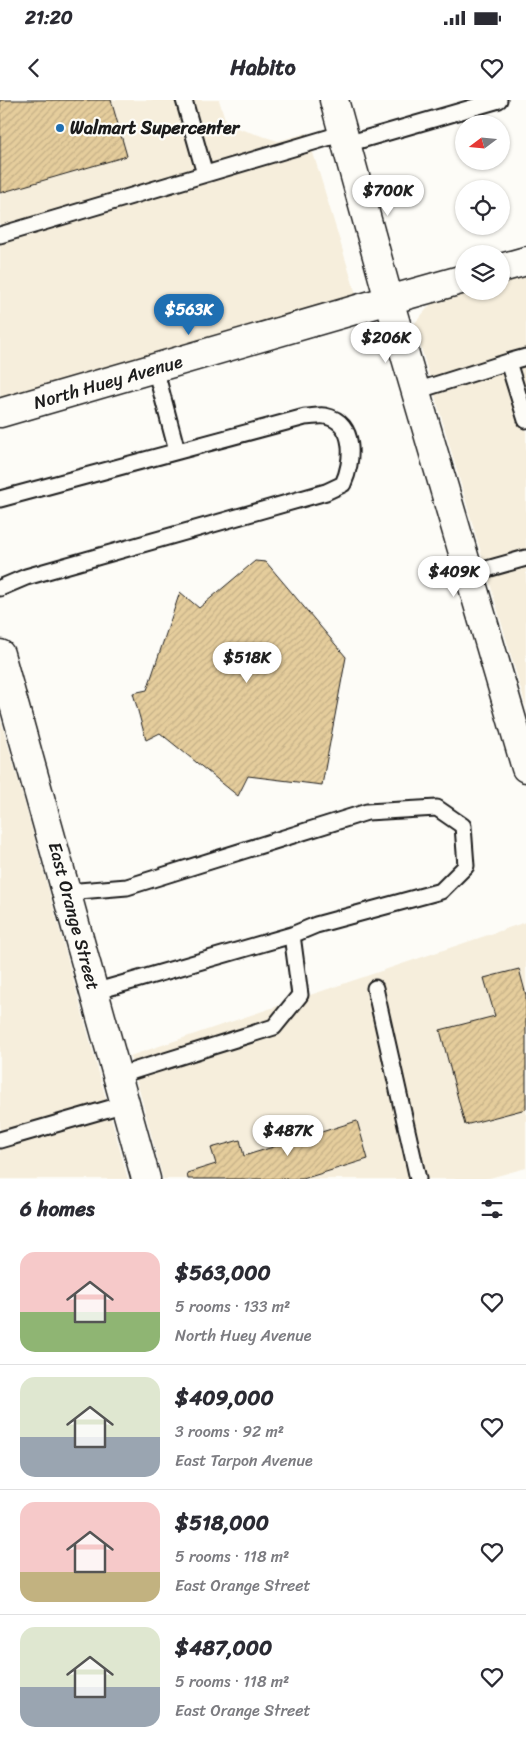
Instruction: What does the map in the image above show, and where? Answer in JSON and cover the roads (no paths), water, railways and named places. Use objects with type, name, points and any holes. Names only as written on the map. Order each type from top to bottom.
[{"type":"street","points":[[334,100],[389,300],[469,574],[518,709],[526,768]]},
{"type":"street","points":[[510,265],[526,261]]},
{"type":"street","name":"North Huey Avenue","points":[[0,413],[455,282]]},
{"type":"street","name":"East Orange Street","points":[[2,666],[67,892],[146,1179]]},
{"type":"lane","points":[[184,100],[205,174]]},
{"type":"lane","points":[[0,235],[205,174],[499,100]]},
{"type":"lane","points":[[416,391],[526,357]]},
{"type":"lane","points":[[508,362],[526,420]]},
{"type":"lane","points":[[155,368],[177,451]]},
{"type":"lane","points":[[0,499],[305,417],[325,416],[339,423],[348,436],[351,458],[348,473],[343,484],[326,492],[26,577],[0,588]]},
{"type":"lane","points":[[469,574],[526,558]]},
{"type":"lane","points":[[67,892],[127,887],[367,812],[437,808],[463,826],[466,866],[441,890],[316,925],[292,936],[94,992]]},
{"type":"lane","points":[[118,1076],[274,1027],[300,995],[292,936]]},
{"type":"lane","points":[[375,988],[418,1179]]},
{"type":"lane","points":[[0,1140],[125,1104]]},
{"type":"place","name":"Walmart Supercenter","points":[[60,128]]}]
